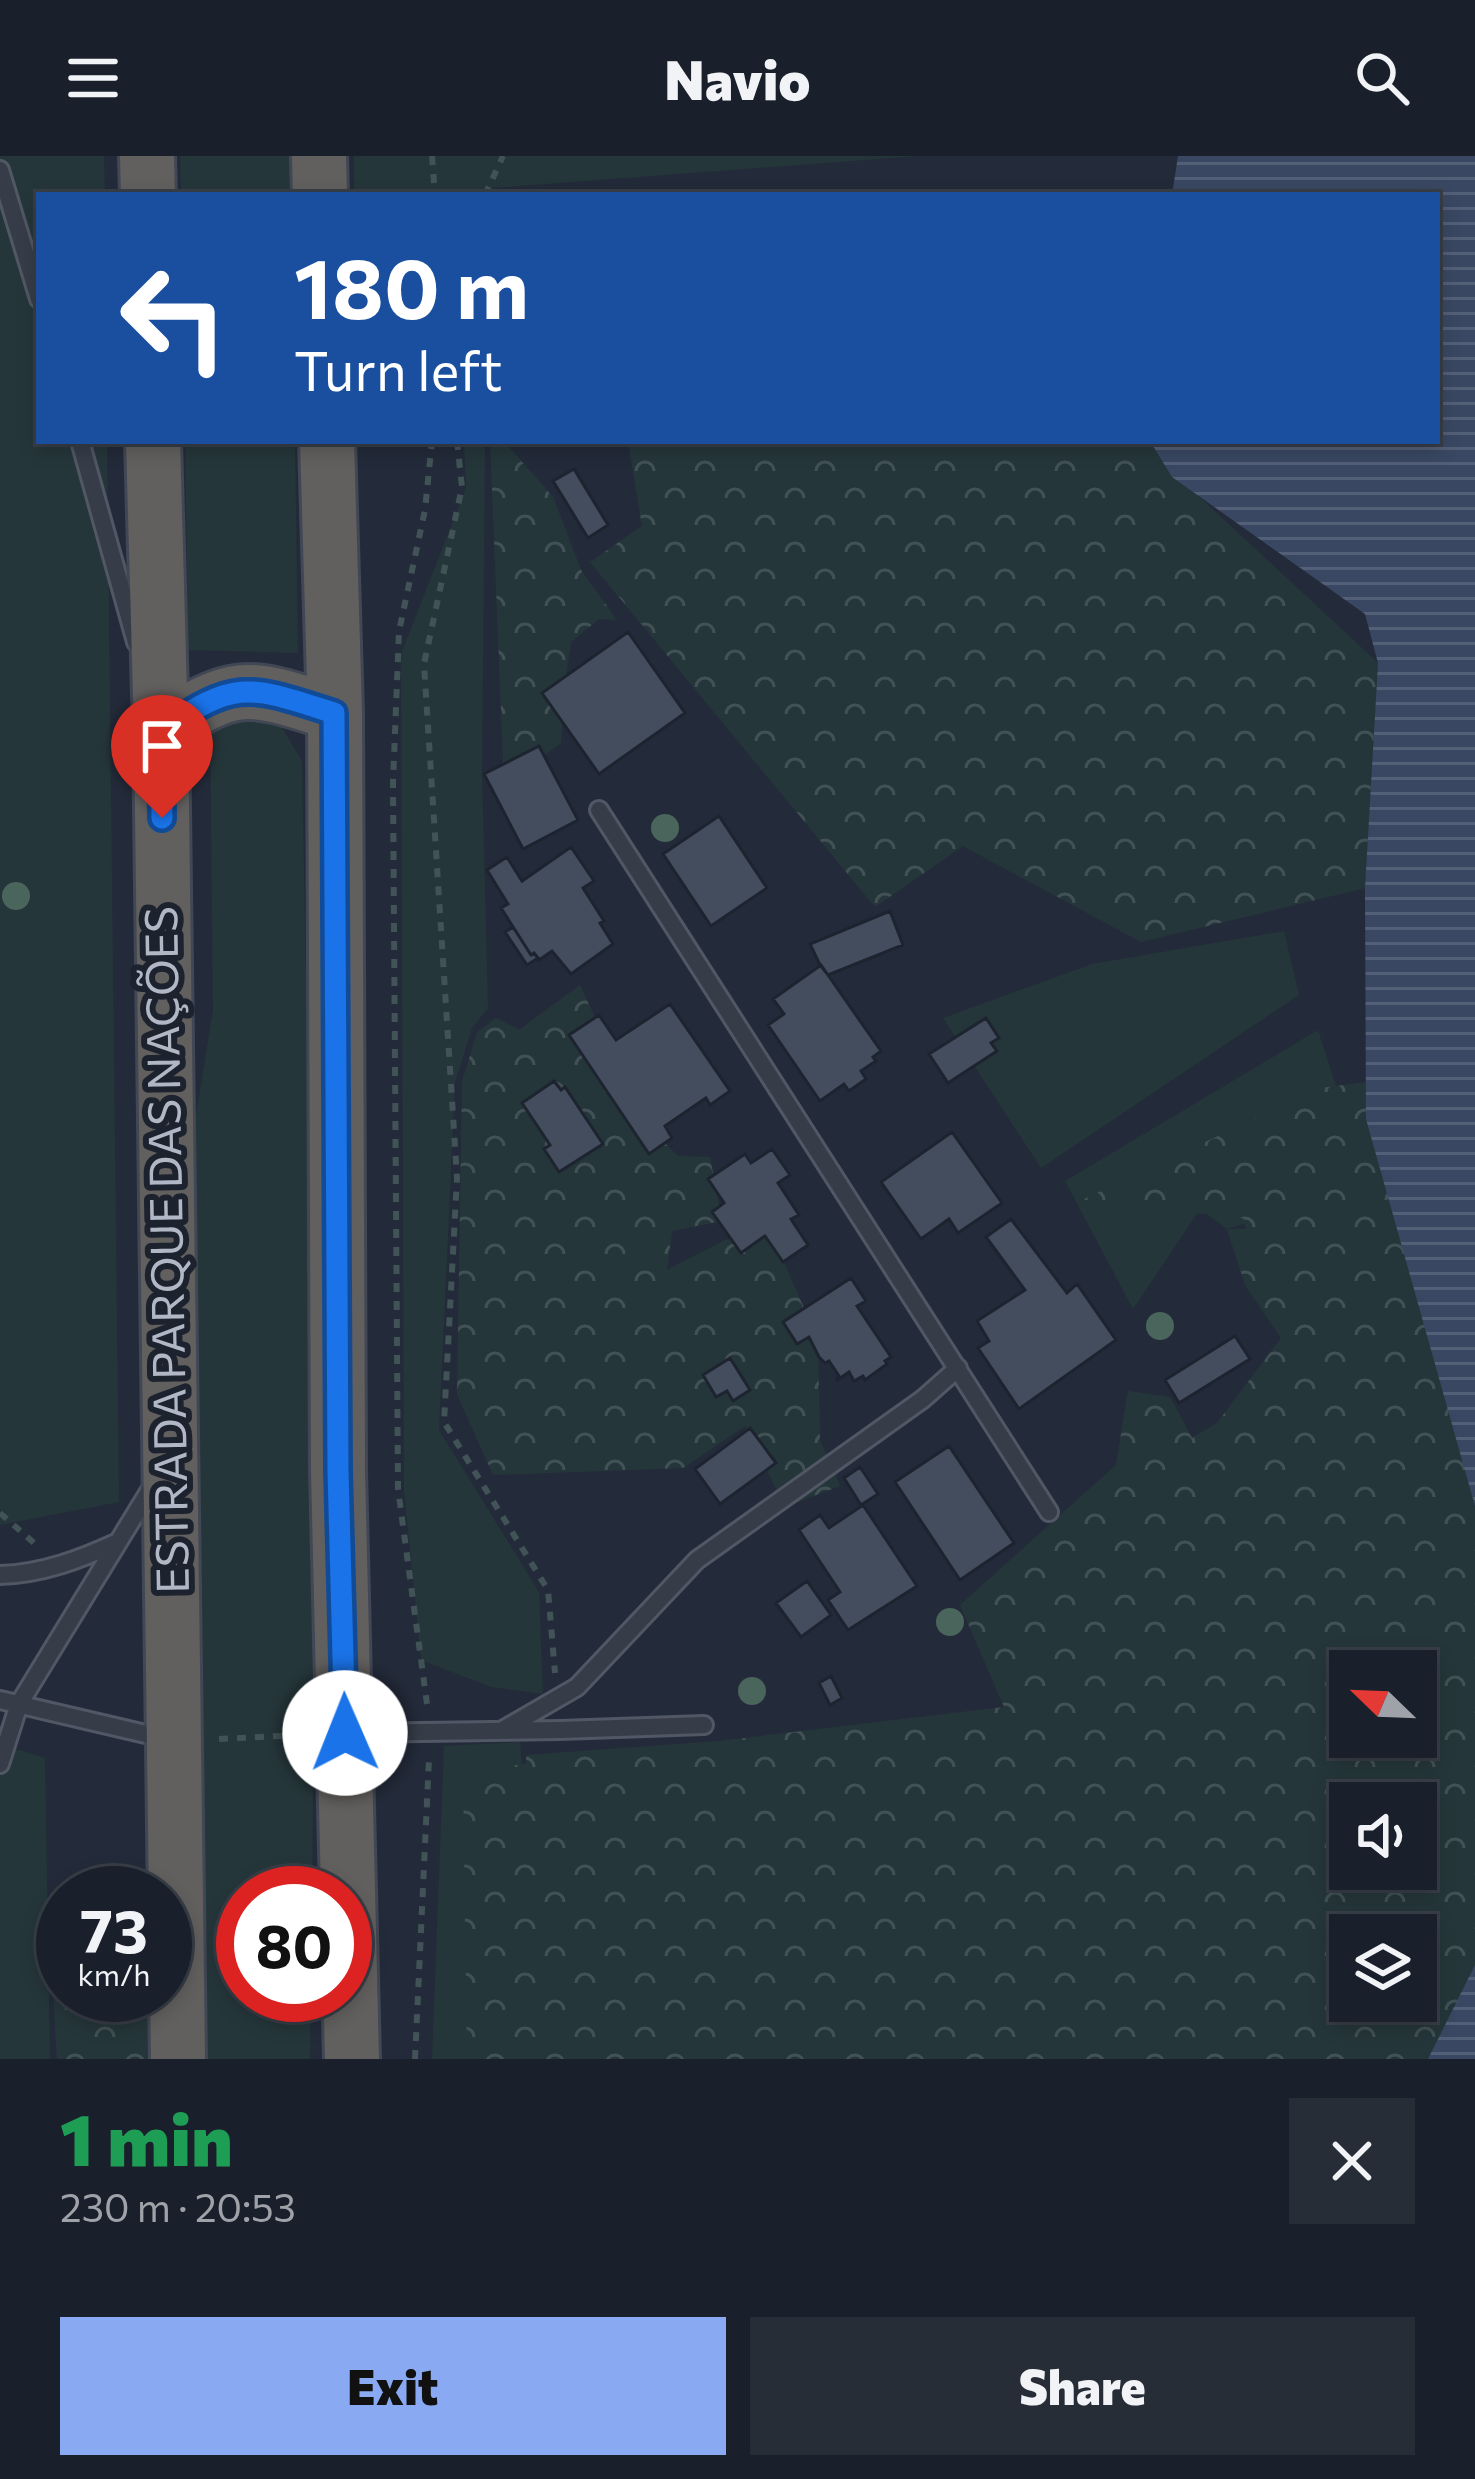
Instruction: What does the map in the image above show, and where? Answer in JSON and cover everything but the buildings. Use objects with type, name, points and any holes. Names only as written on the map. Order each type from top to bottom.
[{"type":"highway","points":[[147,156],[148,192]]},
{"type":"highway","points":[[319,156],[320,192]]},
{"type":"highway","name":"ESTRADA PARQUE DAS NAÇÕES","points":[[154,444],[178,2059]]},
{"type":"highway","points":[[327,444],[334,713],[338,1448],[352,2059]]},
{"type":"highway","points":[[161,731],[225,693],[266,691],[334,713]]},
{"type":"lane","points":[[0,170],[36,288]]},
{"type":"lane","points":[[81,444],[161,731]]},
{"type":"lane","points":[[599,810],[1049,1512]]},
{"type":"lane","points":[[501,1731],[577,1688],[697,1560],[922,1399],[958,1368]]},
{"type":"lane","points":[[0,1764],[19,1704],[170,1458]]},
{"type":"lane","points":[[0,1575],[59,1565],[118,1541]]},
{"type":"lane","points":[[0,1700],[173,1741]]},
{"type":"lane","points":[[345,1733],[704,1725]]},
{"type":"path","points":[[432,156],[435,192]]},
{"type":"path","points":[[486,192],[503,156]]},
{"type":"path","points":[[415,2059],[431,1732],[398,1489],[393,783],[399,631],[425,510],[432,444]]},
{"type":"path","points":[[458,444],[462,487],[424,664],[457,1178],[444,1422],[548,1590],[557,1699]]},
{"type":"path","points":[[0,1514],[59,1565]]},
{"type":"path","points":[[173,1741],[345,1733]]},
{"type":"green space","points":[[0,156],[104,156],[105,192],[36,192],[36,444],[107,444],[119,1502],[0,1525]]},
{"type":"green space","points":[[180,156],[292,156],[292,192],[181,192]]},
{"type":"green space","points":[[354,156],[918,156],[440,192],[354,192]]},
{"type":"green space","points":[[185,444],[295,444],[298,653],[188,650]]},
{"type":"green space","points":[[464,444],[485,444],[482,774],[488,1008],[472,1028],[455,1083],[439,1430],[539,1592],[543,1694],[491,1687],[421,1660],[404,1490],[401,654],[466,488]]},
{"type":"green space","points":[[490,444],[512,444],[509,447],[553,497],[581,570],[617,620],[599,619],[571,642],[561,743],[504,785]]},
{"type":"green space","points":[[628,444],[1154,444],[1193,491],[1378,663],[1365,888],[1141,942],[963,846],[875,907],[590,562],[642,526]]},
{"type":"green space","points":[[269,706],[302,761],[316,1515],[312,1866],[216,1866],[216,2022],[311,2022],[310,2059],[205,2059],[196,1115],[213,1010],[210,715]]},
{"type":"green space","points":[[1284,931],[1299,995],[1041,1168],[943,1018],[1092,964]]},
{"type":"green space","points":[[580,985],[643,1122],[678,1156],[710,1157],[722,1221],[672,1231],[667,1270],[725,1240],[772,1235],[818,1340],[820,1440],[840,1486],[785,1507],[745,1426],[683,1468],[493,1475],[457,1394],[462,1082],[477,1032],[496,1018],[519,1030]]},
{"type":"green space","points":[[1318,1030],[1368,1186],[1227,1229],[1200,1209],[1133,1309],[1065,1181]]},
{"type":"green space","points":[[1413,1076],[1475,1264],[1475,2059],[467,2059],[463,1771],[526,1764],[526,1755],[719,1741],[1004,1707],[960,1605],[1116,1465],[1128,1391],[1170,1397],[1192,1438],[1217,1423],[1281,1338],[1245,1285],[1227,1229],[1246,1229],[1243,1218],[1080,1201],[1320,1088]]},
{"type":"green space","points":[[520,1742],[539,1973],[784,2059],[432,2059],[444,1746]]},
{"type":"green space","points":[[0,1744],[45,1758],[47,1866],[36,1866],[36,2022],[49,2022],[50,2059],[0,2059]]},
{"type":"green space","points":[[55,2022],[156,2022],[157,2059],[57,2059]]},
{"type":"water","points":[[1178,156],[1475,156],[1475,1506],[1366,1119],[1365,888],[1378,663],[1365,614],[1172,477],[1152,444],[1440,444],[1440,192],[1172,192]]},
{"type":"water","points":[[1475,1965],[1475,2059],[1428,2059]]},
{"type":"route","points":[[162,818],[161,731],[199,705],[225,693],[266,691],[334,713],[338,1471],[345,1733]]}]
